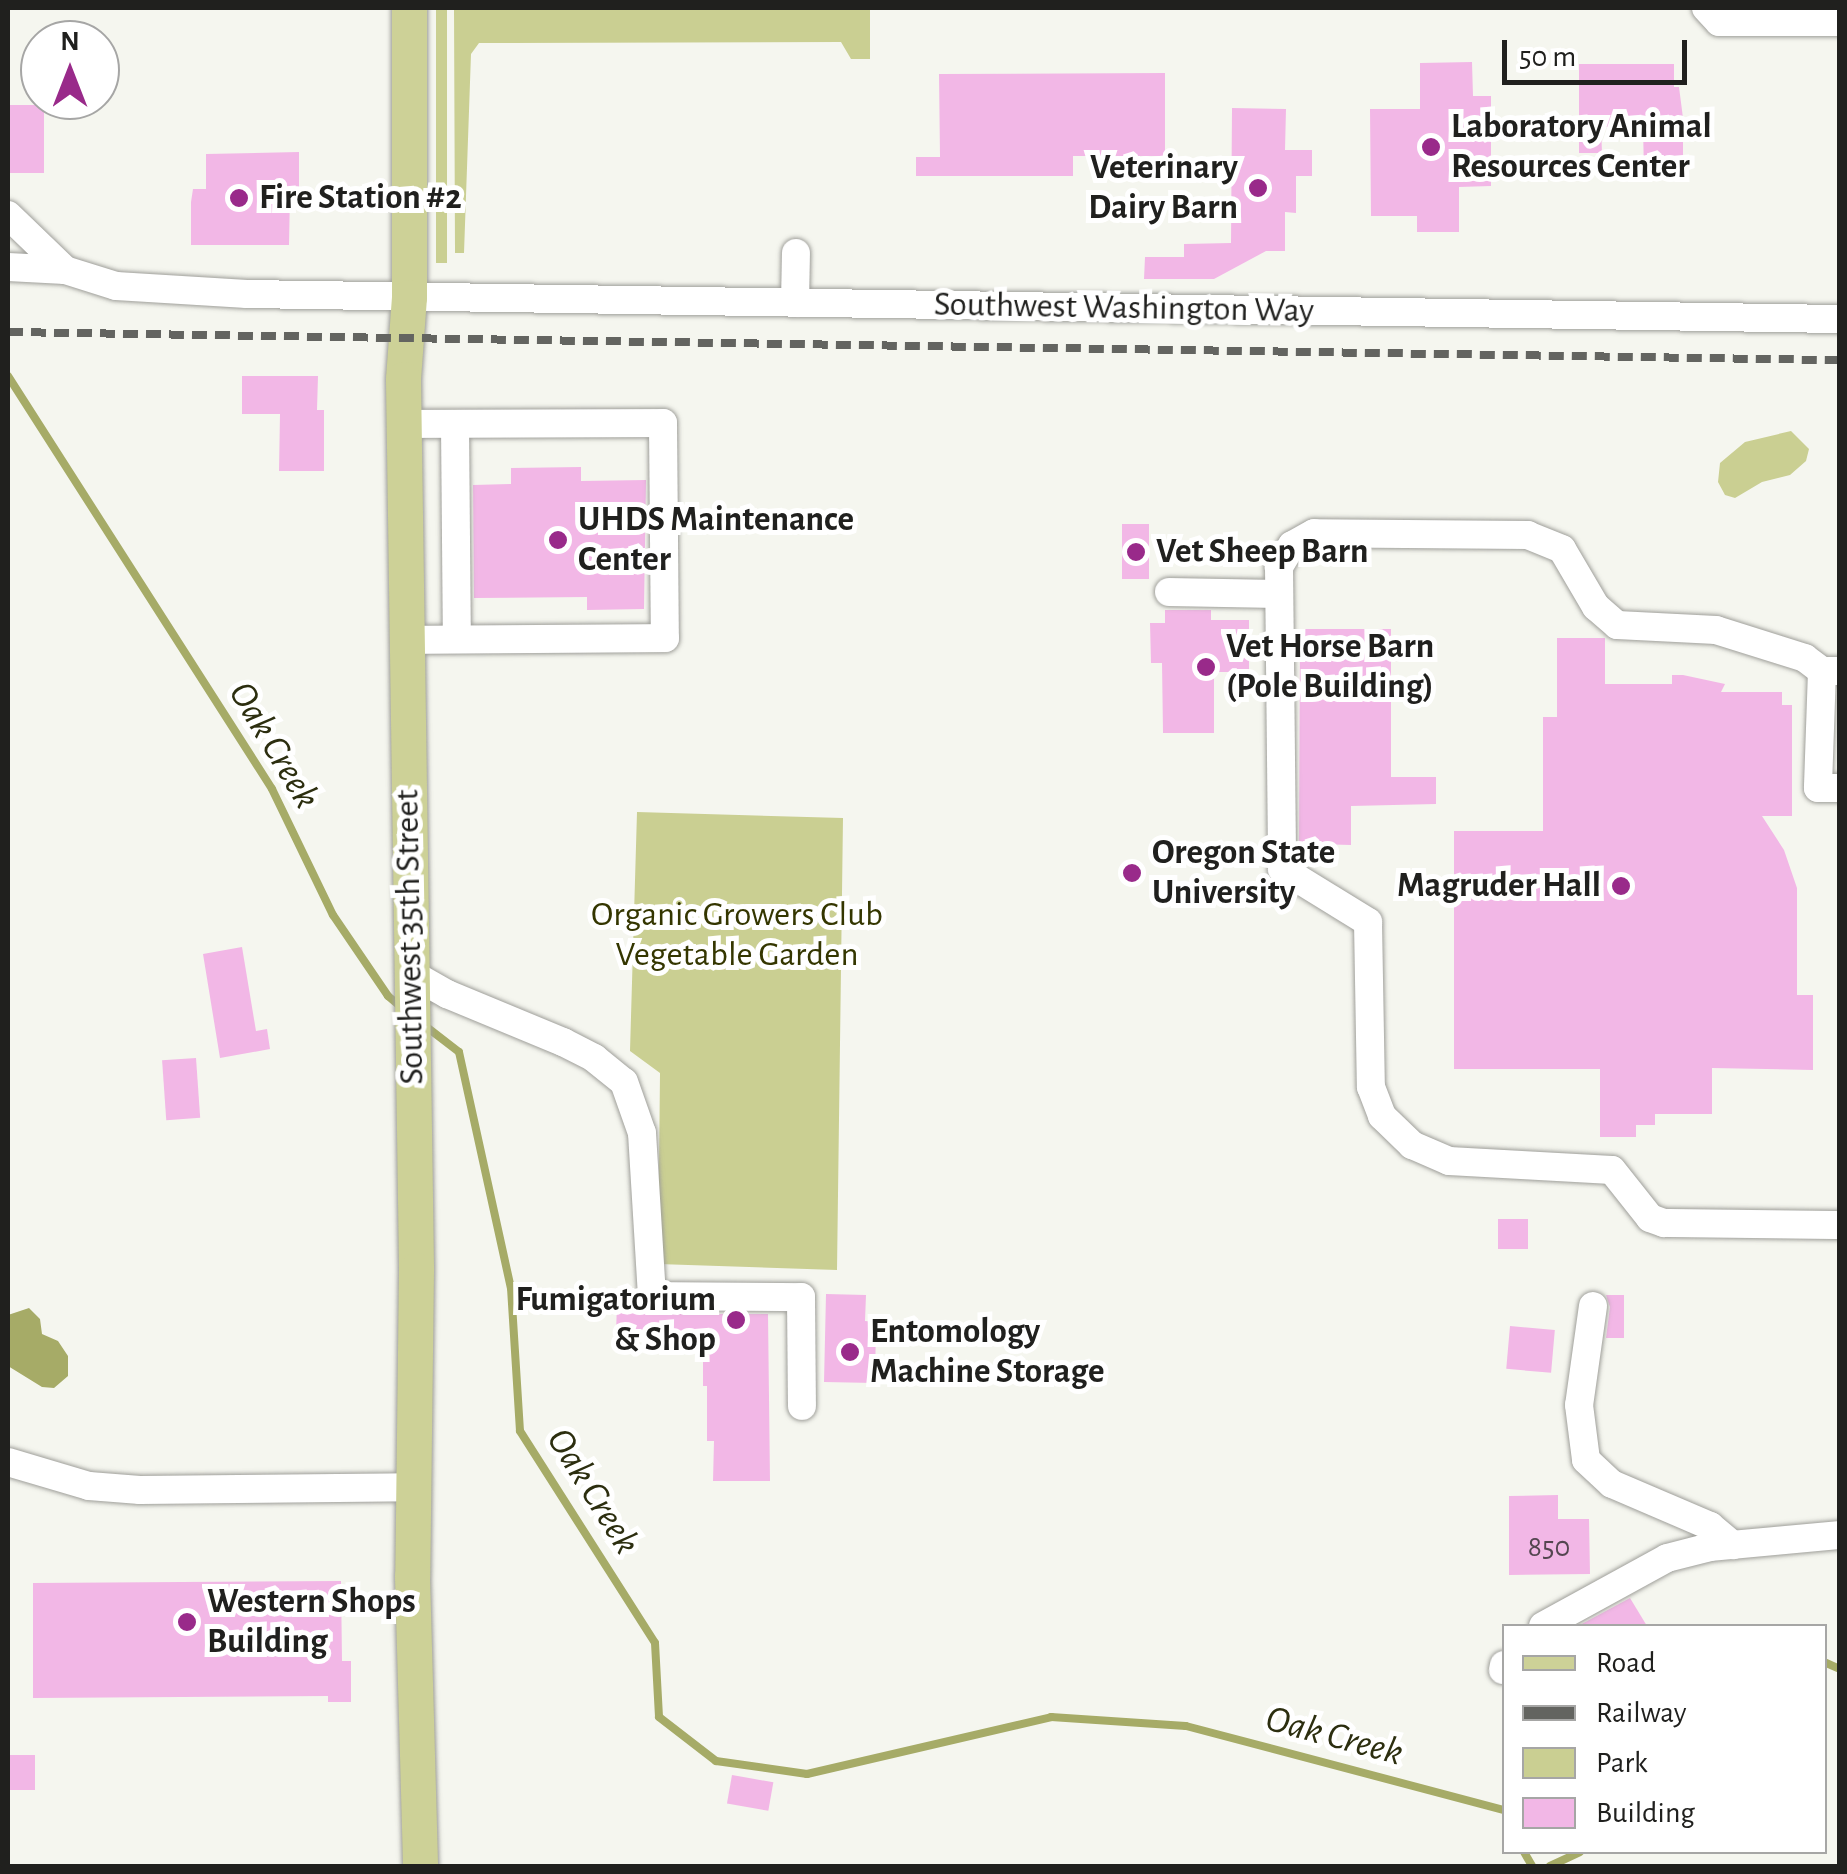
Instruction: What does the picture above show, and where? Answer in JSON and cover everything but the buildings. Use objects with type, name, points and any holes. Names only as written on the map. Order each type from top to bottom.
[{"type":"main road","name":"Southwest 35th Street","points":[[409,8],[409,297],[404,424],[416,1270],[412,1487],[420,1866]]},
{"type":"street","points":[[1706,8],[1719,22],[1840,22]]},
{"type":"street","points":[[8,215],[65,270]]},
{"type":"street","points":[[795,303],[796,253]]},
{"type":"street","points":[[8,267],[65,270]]},
{"type":"street","name":"Southwest Washington Way","points":[[65,270],[116,286],[409,297],[1840,319]]},
{"type":"street","points":[[404,424],[663,423],[665,638],[406,640]]},
{"type":"street","points":[[455,424],[457,639]]},
{"type":"street","points":[[1840,788],[1818,788],[1831,671],[1805,658],[1716,630],[1617,625],[1596,606],[1562,550],[1528,535],[1314,533],[1292,545],[1279,567],[1282,869],[1368,922],[1371,1086],[1382,1116],[1412,1146],[1449,1161],[1612,1170],[1650,1218],[1664,1223],[1840,1225]]},
{"type":"street","points":[[1169,592],[1278,594]]},
{"type":"street","points":[[410,984],[578,1050],[624,1082],[642,1133],[652,1296],[801,1297],[802,1406]]},
{"type":"street","points":[[1594,1306],[1580,1405],[1586,1460],[1612,1484],[1710,1526],[1733,1545]]},
{"type":"street","points":[[8,1462],[90,1486],[140,1490],[412,1487]]},
{"type":"street","points":[[1548,1624],[1666,1558],[1733,1545],[1840,1535]]},
{"type":"green space","points":[[436,8],[447,8],[447,263],[436,263]]},
{"type":"green space","points":[[454,8],[870,8],[870,59],[851,59],[841,42],[479,43],[471,54],[464,253],[455,253]]},
{"type":"green space","points":[[1791,431],[1809,449],[1806,461],[1790,475],[1762,482],[1735,498],[1725,495],[1718,482],[1720,463],[1745,442]]},
{"type":"green space","name":"Organic Growers Club Vegetable Garden","points":[[637,812],[843,818],[837,1270],[658,1264],[660,1073],[630,1051]]},
{"type":"shaded area","points":[[29,1308],[40,1319],[42,1334],[58,1341],[68,1356],[68,1376],[54,1388],[42,1387],[8,1366],[8,1315]]},
{"type":"waterway","name":"Oak Creek","points":[[8,376],[272,789],[333,915],[388,996],[401,1007]]},
{"type":"waterway","name":"Oak Creek","points":[[424,1025],[459,1052],[511,1288],[520,1431],[655,1643],[659,1717],[716,1761],[807,1774],[1051,1717],[1186,1726],[1502,1809]]},
{"type":"waterway","name":"Oak Creek","points":[[1827,1663],[1840,1669]]},
{"type":"waterway","name":"Oak Creek","points":[[1525,1854],[1532,1866]]},
{"type":"waterway","name":"Oak Creek","points":[[1550,1866],[1576,1854]]},
{"type":"railway","points":[[8,332],[1840,360]]},
{"type":"place","name":"Laboratory Animal Resources Center","points":[[1431,147]]},
{"type":"place","name":"Veterinary Dairy Barn","points":[[1258,188]]},
{"type":"place","name":"Fire Station #2","points":[[239,198]]},
{"type":"place","name":"UHDS Maintenance Center","points":[[558,540]]},
{"type":"place","name":"Vet Sheep Barn","points":[[1136,552]]},
{"type":"place","name":"Vet Horse Barn (Pole Building)","points":[[1206,667]]},
{"type":"place","name":"Oregon State University","points":[[1132,873]]},
{"type":"place","name":"Magruder Hall","points":[[1621,886]]},
{"type":"place","name":"Fumigatorium & Shop","points":[[736,1320]]},
{"type":"place","name":"Entomology Machine Storage","points":[[850,1352]]},
{"type":"place","name":"Western Shops Building","points":[[187,1622]]}]
